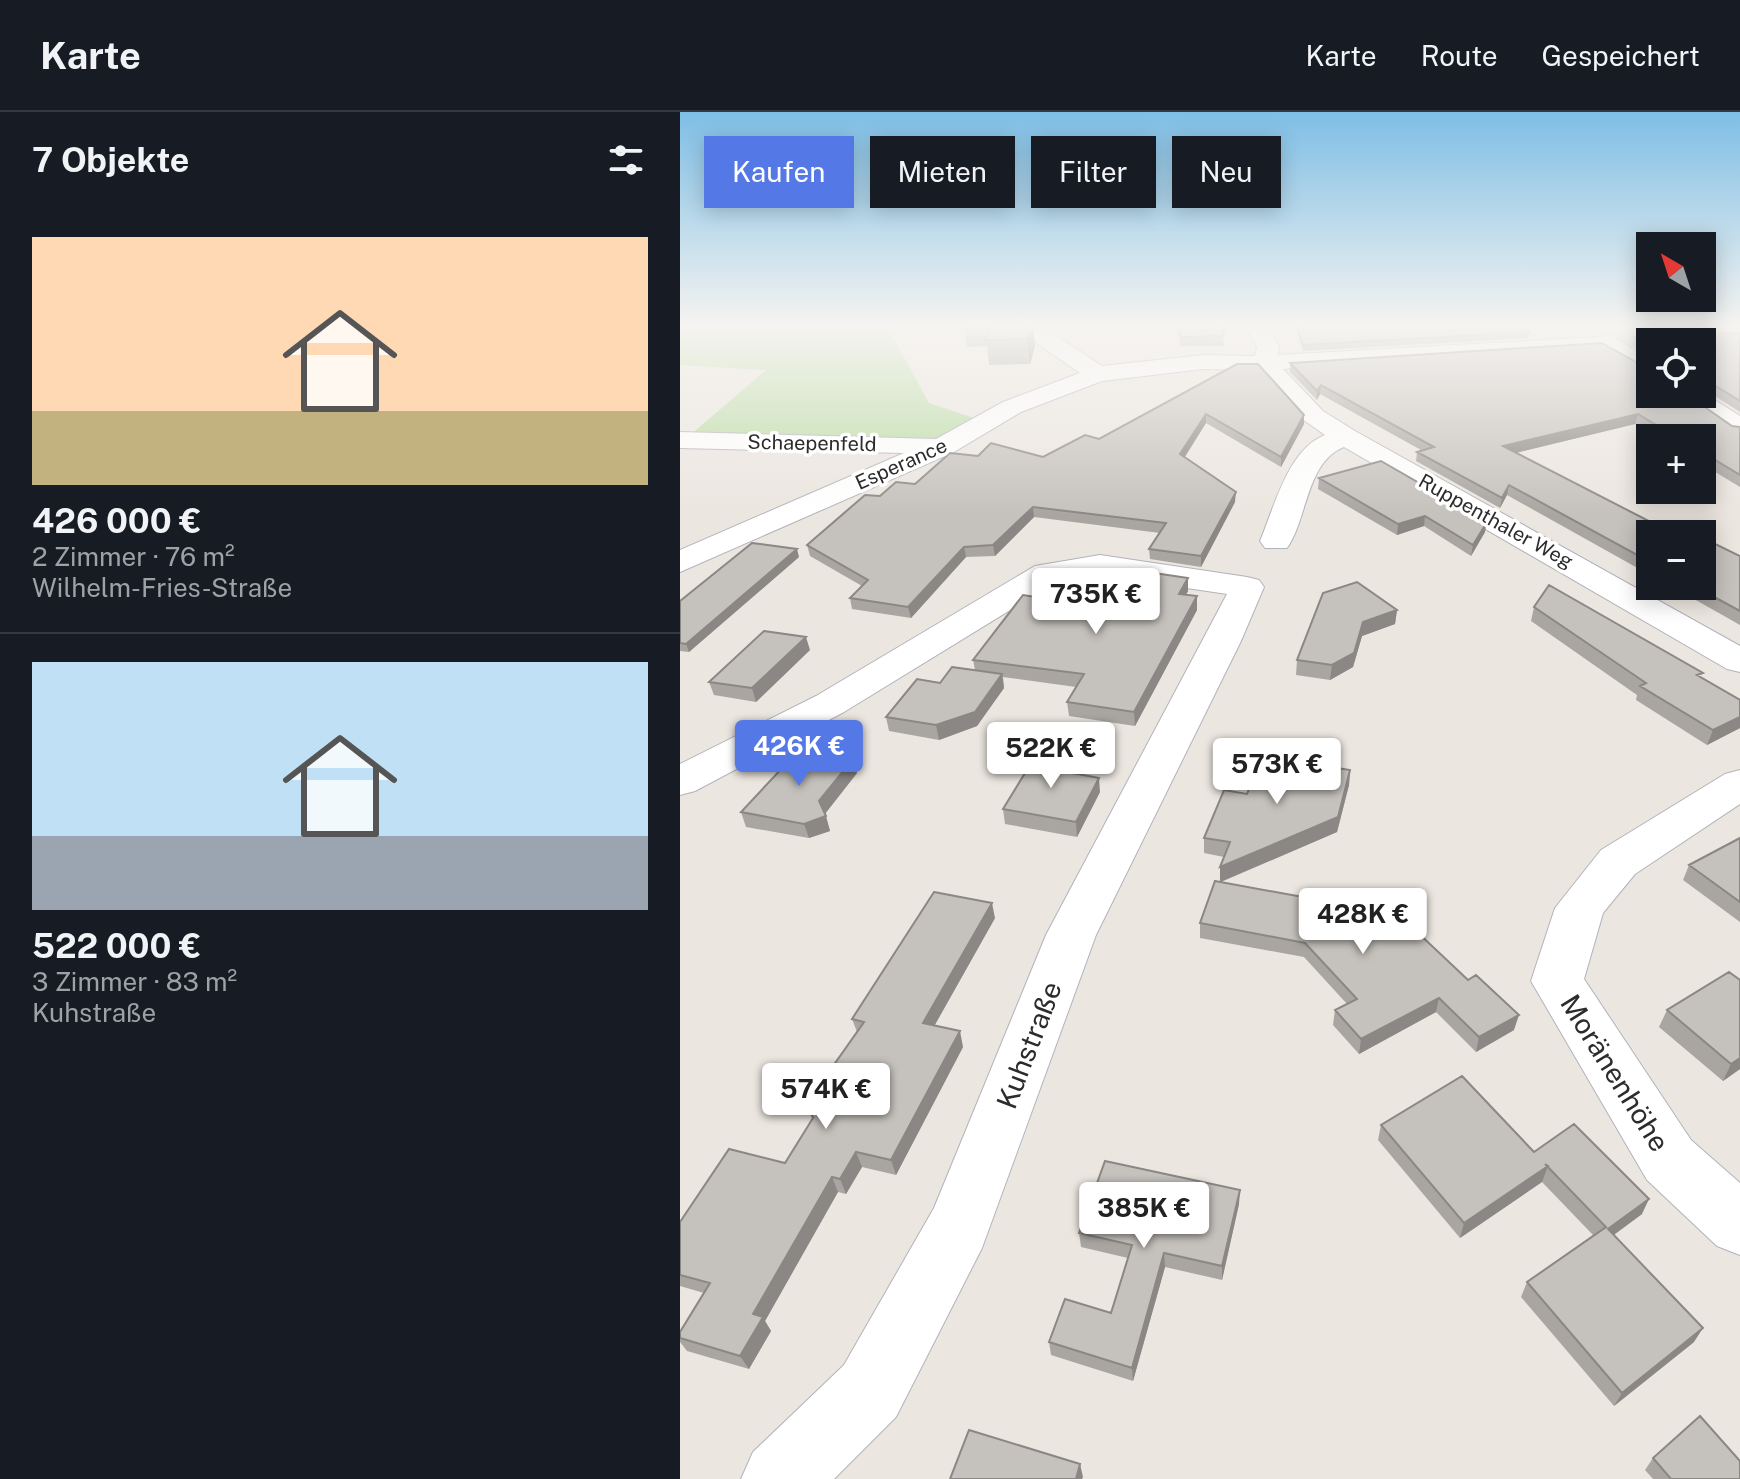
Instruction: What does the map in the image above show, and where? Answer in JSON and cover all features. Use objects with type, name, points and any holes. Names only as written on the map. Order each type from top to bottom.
[{"type":"street","name":"Esperance","points":[[680,562],[944,446],[1012,407],[1062,388]]},
{"type":"street","name":"Ruppenthaler Weg","points":[[1288,388],[1314,416],[1346,437],[1740,661]]},
{"type":"street","points":[[1710,408],[1740,427]]},
{"type":"street","points":[[1276,541],[1299,484],[1315,458],[1324,445],[1346,437]]},
{"type":"street","name":"Schaepenfeld","points":[[680,440],[944,446]]},
{"type":"street","name":"Kuhstraße","points":[[680,781],[830,704],[1009,593],[1047,573],[1100,565],[1247,587],[1223,641],[1071,935],[959,1226],[870,1391],[780,1479]]},
{"type":"street","name":"Moränenhöhe","points":[[1740,784],[1618,862],[1580,908],[1557,981],[1669,1160],[1740,1224]]},
{"type":"green space","points":[[745,388],[921,388],[929,403],[977,419],[933,442],[689,436]]},
{"type":"building","points":[[1193,388],[1279,388],[1304,415],[1281,457],[1206,414],[1180,454],[1236,492],[1201,556],[1149,549],[1166,523],[1033,507],[993,545],[964,547],[908,607],[850,598],[868,580],[807,545],[865,495],[880,496],[896,482],[915,484],[950,453],[978,456],[991,443],[1043,457],[1085,435],[1099,439]]},
{"type":"building","points":[[1326,388],[1636,388],[1636,408],[1706,408],[1732,426],[1740,427],[1740,475],[1716,460],[1716,424],[1655,424],[1638,414],[1503,446],[1647,520],[1636,520],[1636,554],[1509,485],[1502,498],[1417,452],[1434,447]]},
{"type":"building","points":[[1719,388],[1740,388],[1740,401]]},
{"type":"building","points":[[1381,461],[1487,522],[1473,545],[1425,516],[1398,524],[1319,478]]},
{"type":"building","points":[[752,543],[797,549],[686,644],[680,643],[680,601]]},
{"type":"building","points":[[1716,544],[1740,556],[1740,611],[1716,598]]},
{"type":"building","points":[[1134,570],[1188,578],[1179,594],[1197,596],[1134,712],[1067,702],[1084,674],[973,660],[1023,595],[1042,598],[1054,581],[1120,590]]},
{"type":"building","points":[[1357,582],[1397,610],[1363,622],[1354,653],[1332,665],[1297,660],[1323,593]]},
{"type":"building","points":[[1549,585],[1703,673],[1697,675],[1740,700],[1740,717],[1713,730],[1640,686],[1646,683],[1534,607]]},
{"type":"building","points":[[764,631],[806,637],[752,688],[709,682]]},
{"type":"building","points":[[952,667],[1002,674],[975,712],[936,725],[886,717],[917,679],[940,683]]},
{"type":"building","points":[[1044,742],[1067,772],[1099,778],[1076,822],[1003,809]]},
{"type":"building","points":[[799,750],[853,759],[819,801],[826,816],[804,824],[741,812]]},
{"type":"building","points":[[1262,756],[1350,770],[1338,817],[1220,867],[1230,842],[1204,838],[1224,790],[1247,794]]},
{"type":"building","points":[[1740,838],[1740,902],[1689,865]]},
{"type":"building","points":[[1215,881],[1330,902],[1344,914],[1379,896],[1468,980],[1476,975],[1519,1015],[1479,1037],[1439,998],[1361,1039],[1335,1010],[1357,999],[1305,943],[1200,923]]},
{"type":"building","points":[[934,892],[992,903],[923,1023],[960,1031],[891,1160],[856,1152],[840,1179],[832,1177],[753,1314],[763,1317],[740,1356],[680,1338],[680,1332],[710,1283],[680,1275],[680,1222],[729,1149],[785,1163],[813,1118],[807,1103],[864,1022],[852,1019]]},
{"type":"building","points":[[1729,972],[1740,980],[1740,1058],[1731,1064],[1667,1010]]},
{"type":"building","points":[[1462,1076],[1534,1152],[1574,1124],[1649,1199],[1608,1229],[1703,1328],[1622,1393],[1527,1282],[1606,1227],[1547,1166],[1464,1223],[1381,1125]]},
{"type":"building","points":[[1105,1161],[1240,1190],[1222,1266],[1164,1253],[1132,1368],[1049,1342],[1065,1299],[1111,1313],[1132,1245],[1079,1233]]},
{"type":"building","points":[[1700,1416],[1740,1461],[1740,1479],[1671,1479],[1653,1458]]},
{"type":"building","points":[[969,1430],[1080,1464],[1076,1479],[950,1479]]}]
